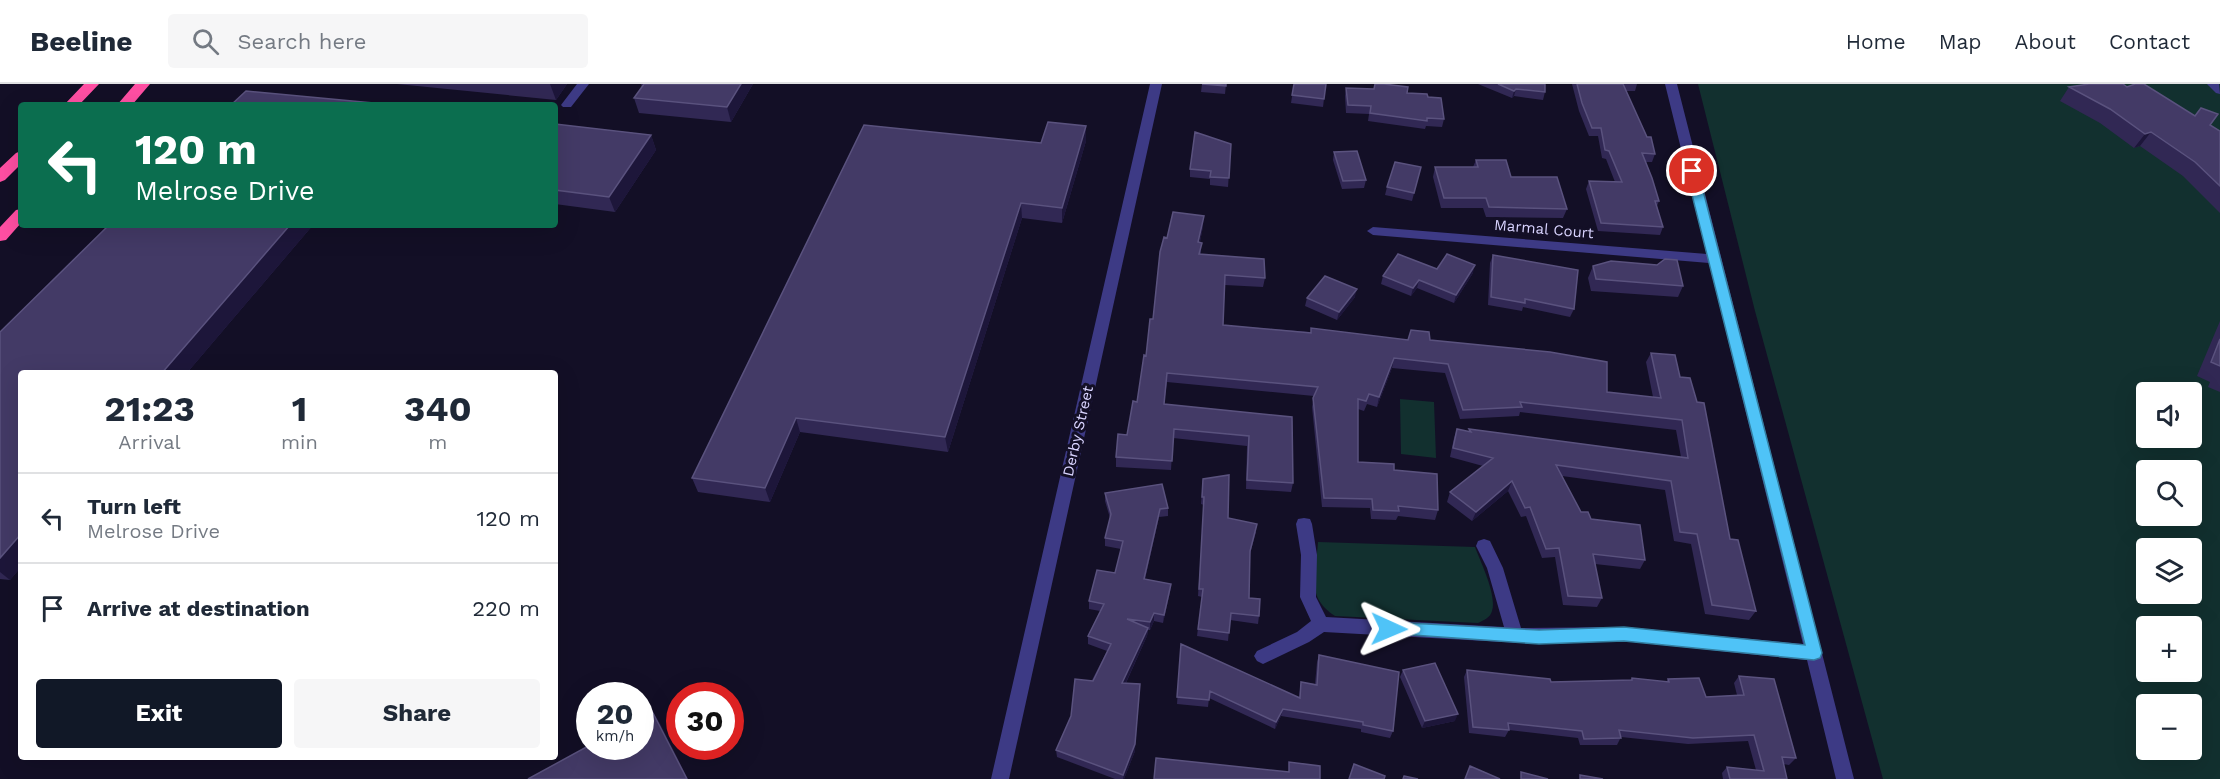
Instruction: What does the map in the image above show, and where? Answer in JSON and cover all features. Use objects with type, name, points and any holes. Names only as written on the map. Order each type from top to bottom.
[{"type":"highway","points":[[74,102],[92,84]]},
{"type":"highway","points":[[127,102],[143,84]]},
{"type":"highway","points":[[0,177],[18,159]]},
{"type":"highway","points":[[0,236],[18,217]]},
{"type":"street","points":[[567,105],[583,84]]},
{"type":"street","name":"Derby Street","points":[[1000,779],[1156,84]]},
{"type":"street","points":[[1671,84],[1845,779]]},
{"type":"street","points":[[2212,84],[2220,91]]},
{"type":"street","name":"Marmal Court","points":[[1373,231],[1713,259]]},
{"type":"street","points":[[1304,524],[1309,555],[1308,597],[1321,624]]},
{"type":"street","points":[[1484,546],[1495,568],[1514,634]]},
{"type":"street","points":[[1263,656],[1303,637],[1321,624],[1539,637],[1624,634],[1814,653]]},
{"type":"green space","points":[[1698,84],[2220,84],[2220,779],[1883,779],[1755,311]]},
{"type":"green space","points":[[1400,399],[1434,402],[1436,458],[1401,454]]},
{"type":"green space","points":[[1318,542],[1475,547],[1492,596],[1491,613],[1478,623],[1335,616],[1319,601],[1316,593],[1314,584]]},
{"type":"building","points":[[644,84],[741,84],[727,107],[634,98]]},
{"type":"building","points":[[1202,84],[1226,84],[1226,86]]},
{"type":"building","points":[[1294,84],[1326,84],[1324,99],[1292,95]]},
{"type":"building","points":[[1375,84],[1408,87],[1407,93],[1427,94],[1428,97],[1441,98],[1444,119],[1427,118],[1427,121],[1370,113],[1371,106],[1348,105],[1346,88],[1374,89]]},
{"type":"building","points":[[1498,84],[1545,84],[1545,92],[1516,89],[1514,91]]},
{"type":"building","points":[[1577,84],[1623,84],[1647,137],[1651,137],[1655,154],[1642,153],[1659,201],[1655,201],[1663,227],[1601,223],[1589,181],[1622,182],[1609,151],[1605,150],[1601,128],[1592,128]]},
{"type":"building","points":[[2089,84],[2123,84],[2127,87],[2144,84],[2195,116],[2201,108],[2218,114],[2210,125],[2220,131],[2220,186],[2195,162],[2151,132],[2145,134],[2110,109],[2069,87]]},
{"type":"building","points":[[246,91],[363,102],[234,102]]},
{"type":"building","points":[[1048,122],[1086,126],[1062,208],[1021,203],[945,437],[796,418],[765,488],[692,478],[864,125],[1041,143]]},
{"type":"building","points":[[558,124],[651,135],[609,197],[558,190]]},
{"type":"building","points":[[1195,132],[1231,144],[1229,178],[1210,177],[1211,171],[1190,169]]},
{"type":"building","points":[[1357,151],[1366,180],[1343,181],[1334,152]]},
{"type":"building","points":[[1476,160],[1506,160],[1511,177],[1557,177],[1567,209],[1489,207],[1486,198],[1444,198],[1435,167],[1478,167]]},
{"type":"building","points":[[1395,162],[1421,167],[1414,193],[1387,187]]},
{"type":"building","points":[[1173,212],[1204,216],[1198,242],[1202,243],[1199,254],[1264,259],[1265,278],[1225,275],[1223,325],[1311,333],[1311,328],[1408,340],[1411,330],[1429,332],[1430,340],[1550,352],[1607,362],[1607,392],[1661,398],[1651,353],[1675,355],[1680,377],[1690,378],[1697,402],[1704,403],[1730,539],[1738,540],[1756,611],[1712,605],[1697,534],[1680,532],[1671,481],[1556,465],[1581,512],[1588,512],[1591,519],[1640,525],[1645,560],[1593,554],[1602,598],[1568,596],[1559,548],[1546,549],[1530,507],[1525,508],[1512,481],[1476,512],[1450,492],[1493,458],[1453,448],[1457,429],[1688,458],[1682,420],[1520,402],[1522,407],[1463,410],[1448,364],[1394,358],[1379,397],[1369,394],[1366,401],[1358,399],[1358,462],[1394,464],[1394,470],[1437,474],[1438,510],[1398,506],[1399,511],[1373,510],[1372,499],[1324,498],[1313,398],[1318,387],[1167,373],[1164,404],[1292,417],[1293,483],[1247,480],[1249,436],[1174,429],[1172,461],[1116,457],[1118,434],[1127,435],[1133,401],[1137,402],[1150,319],[1153,319],[1160,252],[1164,237],[1167,238]]},
{"type":"building","points":[[106,228],[287,228],[164,370],[18,370],[18,537],[0,558],[0,332]]},
{"type":"building","points":[[1398,254],[1437,269],[1447,254],[1475,265],[1456,295],[1419,280],[1413,288],[1383,276]]},
{"type":"building","points":[[1493,255],[1578,270],[1574,309],[1525,299],[1525,303],[1491,297]]},
{"type":"building","points":[[1665,259],[1677,260],[1683,286],[1596,279],[1593,266],[1611,261],[1657,265]]},
{"type":"building","points":[[1325,276],[1357,289],[1339,312],[1307,298]]},
{"type":"building","points":[[2220,339],[2220,366],[2211,362]]},
{"type":"building","points":[[1229,475],[1228,518],[1257,524],[1250,551],[1249,598],[1260,599],[1259,616],[1231,613],[1229,633],[1198,629],[1203,589],[1199,589],[1203,479]]},
{"type":"building","points":[[1162,484],[1168,508],[1160,509],[1144,579],[1171,584],[1164,615],[1154,613],[1150,622],[1127,619],[1148,628],[1122,683],[1140,684],[1135,744],[1123,775],[1056,750],[1071,716],[1075,679],[1093,681],[1111,644],[1088,636],[1104,604],[1089,601],[1097,570],[1115,573],[1123,541],[1105,538],[1111,514],[1105,493]]},
{"type":"building","points":[[1181,644],[1300,698],[1301,682],[1317,685],[1319,655],[1399,672],[1393,731],[1363,725],[1363,722],[1283,709],[1276,722],[1210,691],[1209,700],[1177,697]]},
{"type":"building","points":[[1435,663],[1458,714],[1425,721],[1403,670]]},
{"type":"building","points":[[1467,670],[1550,679],[1551,682],[1632,680],[1632,678],[1669,682],[1668,679],[1699,678],[1706,697],[1744,695],[1739,676],[1774,679],[1796,758],[1782,757],[1787,779],[1730,779],[1727,767],[1764,771],[1754,735],[1693,738],[1619,730],[1621,738],[1584,739],[1582,731],[1508,723],[1509,730],[1473,727]]},
{"type":"building","points":[[654,715],[666,738],[666,760],[677,760],[687,779],[528,779],[576,753],[576,760],[654,760]]},
{"type":"building","points":[[1156,758],[1289,772],[1289,762],[1320,766],[1320,779],[1154,779]]},
{"type":"building","points":[[1354,764],[1385,776],[1384,779],[1349,779]]},
{"type":"building","points":[[1470,766],[1500,779],[1465,779]]},
{"type":"building","points":[[1521,772],[1548,779],[1521,779]]},
{"type":"building","points":[[1580,775],[1603,779],[1580,779]]},
{"type":"route","points":[[1389,629],[1425,629],[1539,637],[1564,634],[1624,634],[1814,653],[1692,171]]}]
